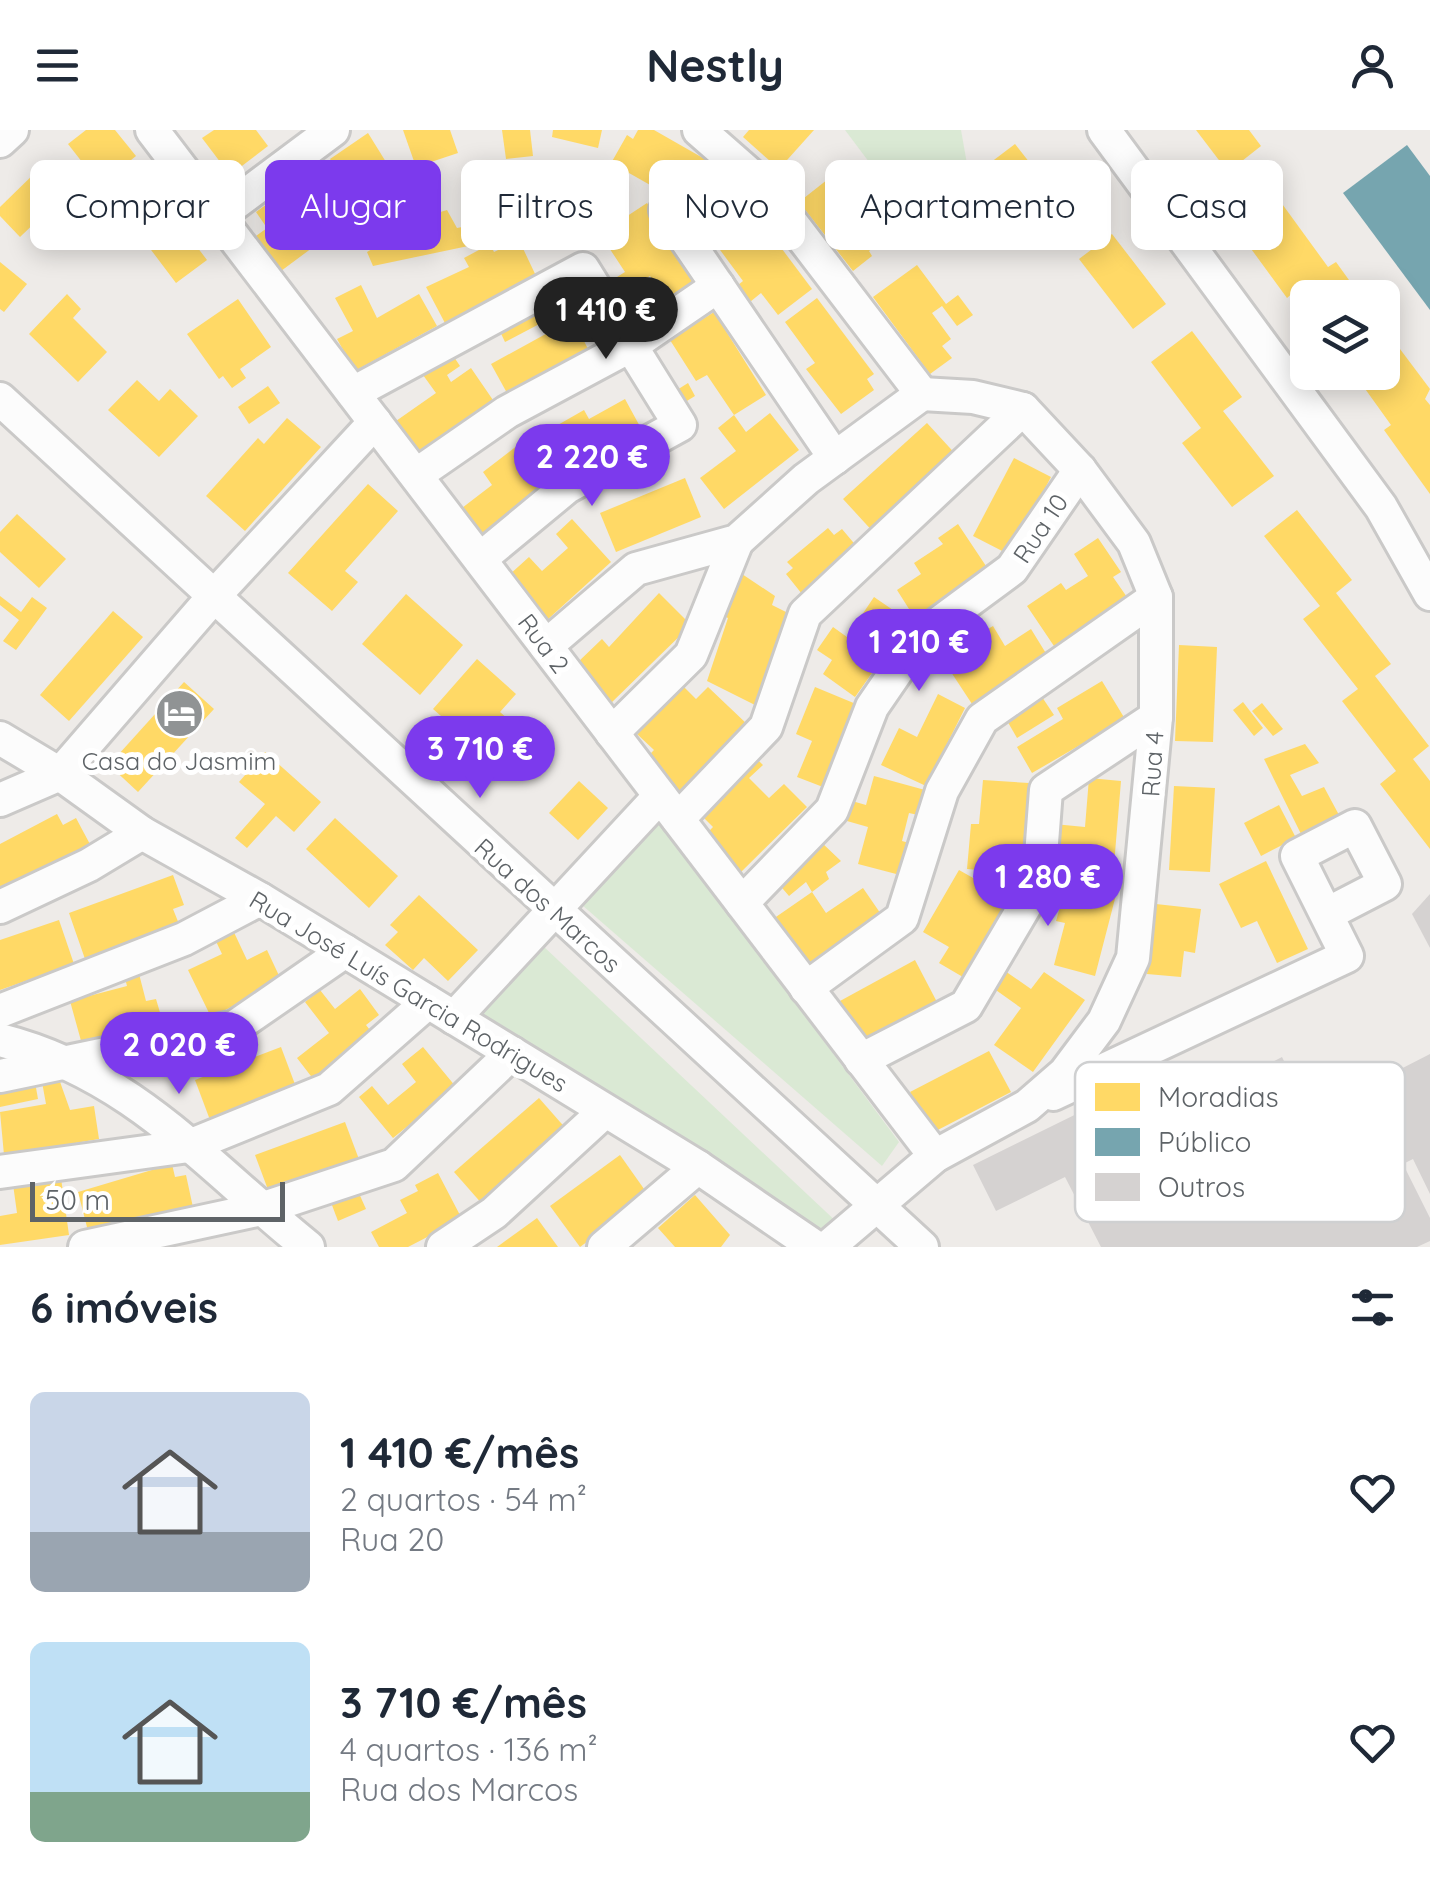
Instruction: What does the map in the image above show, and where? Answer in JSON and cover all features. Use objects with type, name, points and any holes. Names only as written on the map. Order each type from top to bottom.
[{"type":"street","points":[[0,141],[12,130]]},
{"type":"street","name":"Rua 2","points":[[152,130],[175,160]]},
{"type":"street","points":[[245,196],[333,130]]},
{"type":"street","points":[[699,130],[764,187],[922,394]]},
{"type":"street","points":[[1104,130],[1381,507],[1430,594]]},
{"type":"street","name":"Rua 2","points":[[244,250],[934,1156]]},
{"type":"street","points":[[693,250],[835,458]]},
{"type":"street","points":[[353,393],[583,268],[680,425],[567,487],[480,560]]},
{"type":"street","points":[[416,476],[506,412],[632,345],[718,286]]},
{"type":"street","points":[[546,646],[636,569],[737,541],[835,458],[922,394],[973,396],[1023,410]]},
{"type":"street","name":"Rua dos Marcos","points":[[0,399],[922,1247]]},
{"type":"street","points":[[0,1172],[190,1146],[329,1089],[441,1010],[766,727],[806,614],[1023,410]]},
{"type":"street","name":"Rua 4","points":[[828,1247],[934,1156],[1027,1106],[1065,1073],[1104,1021],[1133,958],[1156,716],[1156,596],[1134,543],[1080,470],[1023,410]]},
{"type":"street","points":[[0,800],[60,774],[215,595],[375,422]]},
{"type":"street","name":"Rua 10","points":[[742,903],[832,810],[872,706],[920,637],[1012,569],[1080,470]]},
{"type":"street","points":[[612,733],[691,655],[737,541]]},
{"type":"street","points":[[806,988],[902,918],[942,791],[982,718],[1156,596]]},
{"type":"street","points":[[861,1060],[966,1006],[1039,882],[1046,790],[1156,716]]},
{"type":"street","name":"Rua José Luís Garcia Rodrigues","points":[[0,738],[60,774],[142,833],[260,899],[698,1167],[815,1247]]},
{"type":"street","points":[[0,908],[90,865],[142,833]]},
{"type":"street","points":[[0,1011],[184,939],[260,899]]},
{"type":"street","points":[[1121,1062],[1347,956],[1326,914]]},
{"type":"street","points":[[0,1076],[235,1027],[345,951]]},
{"type":"street","points":[[0,1040],[38,1049],[119,1088],[308,1247]]},
{"type":"street","points":[[84,1247],[261,1209],[394,1165],[512,1053]]},
{"type":"street","points":[[1027,1106],[1075,1084]]},
{"type":"street","points":[[443,1247],[494,1213],[605,1110]]},
{"type":"street","points":[[604,1247],[698,1167]]},
{"type":"green space","points":[[845,130],[961,130],[966,160],[868,160]]},
{"type":"green space","points":[[659,820],[899,1142],[882,1166],[582,905]]},
{"type":"green space","points":[[542,945],[841,1226],[820,1234],[473,1016]]},
{"type":"building: Moradias","points":[[86,130],[115,130],[136,156],[131,160],[80,160],[68,144]]},
{"type":"building: Moradias","points":[[214,130],[256,130],[268,146],[245,164],[245,160],[219,160],[202,138]]},
{"type":"building: Moradias","points":[[403,130],[450,130],[458,153],[437,160],[414,160]]},
{"type":"building: Moradias","points":[[502,130],[530,130],[533,156],[506,159]]},
{"type":"building: Moradias","points":[[553,130],[602,130],[598,148],[552,137]]},
{"type":"building: Moradias","points":[[638,130],[654,130],[706,160],[649,160],[649,184],[629,173],[629,160],[613,160],[627,135],[633,139]]},
{"type":"building: Moradias","points":[[749,130],[814,130],[787,160],[769,160],[743,137]]},
{"type":"building: Moradias","points":[[1196,130],[1249,130],[1261,146],[1243,160],[1219,160]]},
{"type":"building: Moradias","points":[[368,133],[385,160],[331,160]]},
{"type":"building: Moradias","points":[[1015,144],[1028,160],[994,160]]},
{"type":"building: Moradias","points":[[30,178],[30,227],[20,237],[0,216],[0,207]]},
{"type":"building: Moradias","points":[[825,181],[825,235],[805,210],[805,197]]},
{"type":"building: Moradias","points":[[647,203],[649,250],[678,250],[697,280],[665,300],[650,276],[624,293],[630,302],[616,310],[601,287],[625,272],[611,250],[629,250],[629,215]]},
{"type":"building: Moradias","points":[[265,205],[265,225],[256,212]]},
{"type":"building: Moradias","points":[[1283,205],[1328,267],[1336,262],[1349,280],[1290,280],[1287,298],[1252,250],[1283,250]]},
{"type":"building: Moradias","points":[[447,210],[457,228],[461,227],[461,248],[373,266],[367,252],[441,250],[441,212]]},
{"type":"building: Moradias","points":[[265,229],[265,249],[256,236]]},
{"type":"building: Moradias","points":[[1111,235],[1166,304],[1133,329],[1079,259],[1091,250],[1111,250]]},
{"type":"building: Moradias","points":[[151,250],[199,250],[207,260],[176,283]]},
{"type":"building: Moradias","points":[[266,250],[309,250],[281,271]]},
{"type":"building: Moradias","points":[[479,250],[524,250],[537,278],[446,325],[426,287],[469,267],[464,258]]},
{"type":"building: Moradias","points":[[720,250],[783,250],[812,289],[778,315],[761,293],[745,306],[732,290],[743,281]]},
{"type":"building: Moradias","points":[[837,250],[870,250],[872,256],[853,271]]},
{"type":"building: Moradias","points":[[0,262],[27,284],[4,312],[0,309]]},
{"type":"building: Moradias","points":[[917,265],[946,304],[958,295],[973,315],[957,326],[942,306],[932,313],[951,339],[942,346],[952,358],[930,374],[873,297]]},
{"type":"building: Moradias","points":[[361,285],[377,318],[419,294],[437,326],[355,371],[337,339],[353,331],[335,298]]},
{"type":"building: Moradias","points":[[67,294],[81,309],[73,318],[107,352],[78,382],[29,334]]},
{"type":"building: Moradias","points":[[817,298],[874,374],[867,379],[874,390],[841,414],[806,369],[815,363],[785,322]]},
{"type":"building: Moradias","points":[[238,299],[271,347],[240,369],[246,378],[232,388],[223,376],[219,379],[187,334]]},
{"type":"building: Moradias","points":[[537,303],[547,320],[505,342],[497,325]]},
{"type":"building: Moradias","points":[[714,312],[766,395],[734,415],[707,375],[696,381],[670,340]]},
{"type":"building: Moradias","points":[[573,319],[590,353],[507,393],[491,364]]},
{"type":"building: Moradias","points":[[1192,331],[1242,397],[1223,411],[1274,476],[1232,507],[1182,443],[1201,428],[1151,362]]},
{"type":"building: Moradias","points":[[1400,349],[1430,389],[1425,399],[1430,405],[1430,494],[1384,430],[1391,425],[1366,390],[1400,390]]},
{"type":"building: Moradias","points":[[452,354],[460,366],[447,375],[451,382],[471,368],[495,403],[421,456],[396,421],[436,393],[423,375]]},
{"type":"building: Moradias","points":[[137,380],[159,401],[170,389],[198,416],[159,457],[108,410]]},
{"type":"building: Moradias","points":[[688,383],[695,396],[677,407],[669,395]]},
{"type":"building: Moradias","points":[[268,386],[280,403],[249,424],[238,407]]},
{"type":"building: Moradias","points":[[625,399],[643,432],[566,475],[560,465],[553,469],[535,438],[584,410],[589,419]]},
{"type":"building: Moradias","points":[[770,413],[799,450],[724,509],[700,478],[736,451],[718,428],[734,415],[746,432]]},
{"type":"building: Moradias","points":[[287,418],[321,447],[245,531],[206,496],[258,438],[264,444]]},
{"type":"building: Moradias","points":[[927,423],[960,459],[876,535],[843,499]]},
{"type":"building: Moradias","points":[[522,442],[555,485],[482,534],[462,508],[492,485],[483,472]]},
{"type":"building: Moradias","points":[[1014,458],[1051,477],[1010,555],[973,536]]},
{"type":"building: Moradias","points":[[685,478],[701,517],[616,552],[600,513]]},
{"type":"building: Moradias","points":[[368,484],[398,511],[345,571],[358,582],[332,611],[288,573]]},
{"type":"building: Moradias","points":[[1297,510],[1352,580],[1336,593],[1391,664],[1375,676],[1429,746],[1413,759],[1430,781],[1430,849],[1380,784],[1396,771],[1342,701],[1358,689],[1303,619],[1320,606],[1264,536]]},
{"type":"building: Moradias","points":[[17,514],[66,559],[39,588],[0,552],[0,532]]},
{"type":"building: Moradias","points":[[572,519],[611,562],[546,621],[507,577],[529,557],[542,571],[568,548],[556,534]]},
{"type":"building: Moradias","points":[[958,524],[990,572],[916,620],[897,590],[921,574],[914,563],[943,544],[938,538]]},
{"type":"building: Moradias","points":[[828,528],[834,535],[842,529],[858,548],[802,594],[786,574],[793,568],[787,562]]},
{"type":"building: Moradias","points":[[1098,538],[1121,572],[1113,577],[1129,600],[1056,649],[1027,606],[1061,583],[1066,590],[1088,576],[1074,554]]},
{"type":"building: Moradias","points":[[739,572],[775,596],[772,605],[794,616],[757,706],[707,681],[728,618],[721,615]]},
{"type":"building: Moradias","points":[[659,593],[691,625],[609,705],[586,682],[591,677],[577,663],[602,639],[609,647]]},
{"type":"building: Moradias","points":[[406,594],[463,645],[420,695],[362,644]]},
{"type":"building: Moradias","points":[[0,596],[21,612],[32,597],[47,608],[16,650],[3,641],[19,620],[0,605]]},
{"type":"building: Moradias","points":[[874,597],[909,621],[855,697],[823,674],[832,660],[817,650],[833,627],[847,637]]},
{"type":"building: Moradias","points":[[113,611],[143,637],[69,721],[40,695]]},
{"type":"building: Moradias","points":[[971,617],[981,633],[993,626],[1005,646],[1031,629],[1047,655],[972,704],[951,672],[972,658],[963,643],[952,649],[943,635]]},
{"type":"building: Moradias","points":[[1179,645],[1217,647],[1213,742],[1175,741]]},
{"type":"building: Moradias","points":[[477,659],[516,694],[500,712],[541,749],[514,780],[433,709]]},
{"type":"building: Moradias","points":[[1102,681],[1125,719],[1032,773],[1017,747],[1063,719],[1057,708]]},
{"type":"building: Moradias","points":[[184,682],[214,709],[138,792],[109,765]]},
{"type":"building: Moradias","points":[[683,686],[696,699],[708,687],[748,725],[682,794],[645,759],[654,750],[637,734]]},
{"type":"building: Moradias","points":[[815,687],[856,704],[823,787],[797,777],[812,741],[796,734]]},
{"type":"building: Moradias","points":[[1038,691],[1054,715],[1017,738],[1002,712]]},
{"type":"building: Moradias","points":[[938,694],[965,708],[926,786],[881,765],[899,728],[917,737]]},
{"type":"building: Moradias","points":[[1243,702],[1263,728],[1254,736],[1233,710]]},
{"type":"building: Moradias","points":[[1262,703],[1283,729],[1273,736],[1252,711]]},
{"type":"building: Moradias","points":[[1305,744],[1319,763],[1290,775],[1302,796],[1324,787],[1339,815],[1301,834],[1264,759]]},
{"type":"building: Moradias","points":[[265,752],[321,802],[294,832],[276,816],[247,848],[235,838],[265,804],[239,782]]},
{"type":"building: Moradias","points":[[750,752],[763,765],[749,778],[769,798],[784,784],[807,807],[740,873],[704,836],[713,827],[693,807]]},
{"type":"building: Moradias","points":[[874,776],[925,790],[918,815],[909,813],[902,841],[909,843],[900,875],[858,864],[868,827],[840,819],[845,799],[866,805]]},
{"type":"building: Moradias","points":[[1089,778],[1121,781],[1113,877],[1049,871],[1054,824],[1085,827]]},
{"type":"building: Moradias","points":[[983,780],[1029,783],[1023,874],[967,869],[971,824],[979,824]]},
{"type":"building: Moradias","points":[[579,781],[608,808],[578,840],[549,813]]},
{"type":"building: Moradias","points":[[1174,786],[1215,788],[1210,872],[1169,870]]},
{"type":"building: Moradias","points":[[1279,805],[1296,838],[1261,856],[1244,823]]},
{"type":"building: Moradias","points":[[57,814],[63,825],[76,818],[92,848],[0,897],[0,844]]},
{"type":"building: Moradias","points":[[335,818],[398,876],[369,908],[306,849]]},
{"type":"building: Moradias","points":[[821,842],[841,861],[826,872],[829,879],[812,892],[806,882],[789,896],[777,882]]},
{"type":"building: Moradias","points":[[1266,861],[1308,949],[1277,963],[1257,921],[1241,928],[1219,884]]},
{"type":"building: Moradias","points":[[959,870],[1014,901],[968,980],[939,963],[949,947],[923,932]]},
{"type":"building: Moradias","points":[[173,875],[184,905],[173,909],[179,924],[85,959],[69,913]]},
{"type":"building: Moradias","points":[[1068,879],[1117,891],[1095,976],[1054,965],[1065,923],[1056,921]]},
{"type":"building: Moradias","points":[[863,888],[885,920],[809,972],[773,919],[812,892],[826,913]]},
{"type":"building: Moradias","points":[[419,895],[478,950],[448,981],[424,958],[413,970],[385,945],[398,932],[390,925]]},
{"type":"building: Moradias","points":[[1156,904],[1201,909],[1195,953],[1184,951],[1181,977],[1147,974]]},
{"type":"building: Moradias","points":[[59,920],[74,964],[0,990],[0,940]]},
{"type":"building: Moradias","points":[[231,926],[247,960],[267,950],[282,982],[211,1017],[188,970],[222,954],[213,935]]},
{"type":"building: Moradias","points":[[915,960],[938,1004],[863,1044],[840,1001]]},
{"type":"building: Moradias","points":[[138,970],[146,1001],[156,999],[164,1026],[83,1048],[70,1001],[127,986],[124,974]]},
{"type":"building: Moradias","points":[[1005,971],[1031,989],[1044,972],[1085,1000],[1033,1072],[994,1045],[1021,1008],[993,988]]},
{"type":"building: Moradias","points":[[360,989],[379,1015],[366,1025],[373,1034],[314,1080],[297,1058],[329,1033],[305,1002],[320,990],[335,1009]]},
{"type":"building: Moradias","points":[[281,1047],[296,1087],[210,1120],[195,1080]]},
{"type":"building: Moradias","points":[[423,1047],[456,1087],[393,1138],[359,1097],[372,1086],[388,1105],[416,1082],[402,1064]]},
{"type":"building: Moradias","points":[[989,1051],[1011,1092],[932,1133],[910,1092]]},
{"type":"building: Moradias","points":[[59,1079],[70,1110],[94,1106],[99,1139],[4,1155],[0,1112],[46,1104],[42,1082]]},
{"type":"building: Moradias","points":[[35,1082],[38,1099],[0,1107],[0,1090]]},
{"type":"building: Moradias","points":[[539,1098],[568,1131],[483,1205],[454,1172]]},
{"type":"building: Moradias","points":[[345,1122],[360,1162],[270,1195],[255,1155]]},
{"type":"building: Moradias","points":[[620,1155],[649,1196],[580,1247],[550,1206]]},
{"type":"building: Moradias","points":[[172,1164],[175,1177],[186,1175],[194,1212],[88,1231],[78,1192]]},
{"type":"building: Moradias","points":[[60,1171],[69,1235],[0,1245],[0,1216],[17,1213],[12,1177]]},
{"type":"building: Moradias","points":[[438,1173],[462,1219],[408,1247],[379,1247],[371,1232],[407,1213],[400,1200],[418,1191],[415,1185]]},
{"type":"building: Moradias","points":[[357,1189],[366,1209],[338,1221],[330,1200]]},
{"type":"building: Moradias","points":[[695,1195],[730,1235],[721,1247],[675,1247],[658,1228]]},
{"type":"building: Moradias","points":[[537,1218],[558,1247],[497,1247]]},
{"type":"building: Público","points":[[1407,145],[1430,176],[1430,310],[1343,193]]},
{"type":"building: Outros","points":[[1430,894],[1430,948],[1412,914]]},
{"type":"building: Outros","points":[[1430,1054],[1430,1194],[1413,1159],[1405,1163],[1405,1067]]},
{"type":"building: Outros","points":[[1075,1115],[1075,1196],[1065,1177],[996,1211],[973,1165]]},
{"type":"building: Outros","points":[[1405,1168],[1430,1218],[1430,1241],[1417,1247],[1101,1247],[1088,1222],[1405,1222]]},
{"type":"place","name":"Casa do Jasmim","points":[[179,714]]}]
